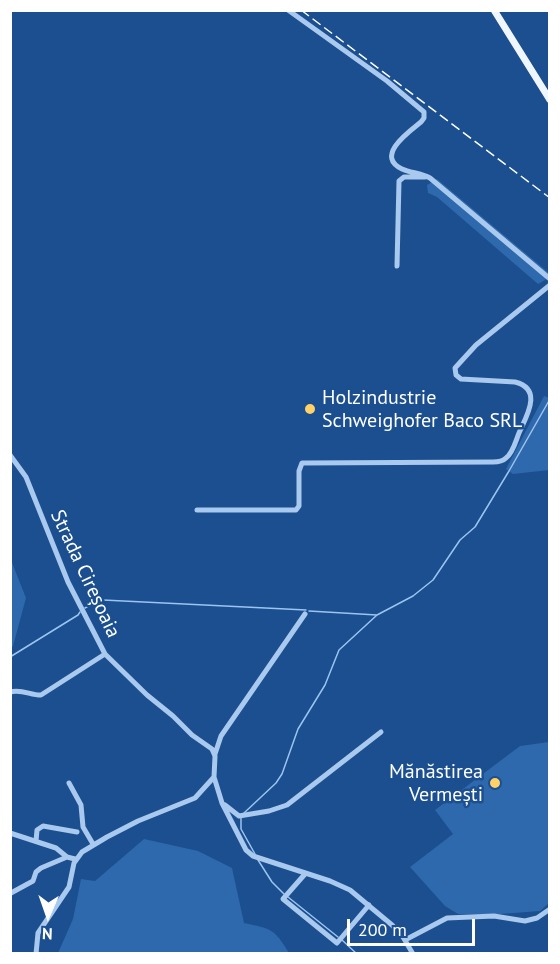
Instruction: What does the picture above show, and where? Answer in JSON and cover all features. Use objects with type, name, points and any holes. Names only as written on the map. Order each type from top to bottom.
[{"type":"main road","points":[[494,10],[549,100]]},
{"type":"street","points":[[288,10],[422,108],[424,118],[396,144],[393,155],[399,168],[430,178],[549,279]]},
{"type":"street","points":[[397,267],[399,181],[404,177],[430,178]]},
{"type":"street","points":[[197,510],[296,510],[299,506],[299,466],[302,463],[493,462],[504,460],[510,453],[529,409],[531,399],[528,389],[515,382],[460,380],[455,368],[476,345],[549,285]]},
{"type":"street","name":"Strada Cireșoaia","points":[[10,455],[26,477],[68,582],[105,654],[192,735],[212,749],[215,756]]},
{"type":"street","points":[[305,614],[221,736],[215,756],[214,777],[222,803],[248,852],[253,856],[350,890],[392,925],[413,954]]},
{"type":"street","points":[[10,692],[18,690],[41,695],[105,654]]},
{"type":"street","points":[[222,803],[239,816],[269,811],[287,805],[381,732]]},
{"type":"street","points":[[36,954],[38,933],[69,887],[75,859],[93,844],[138,821],[195,798],[214,777]]},
{"type":"street","points":[[69,783],[81,805],[83,827],[93,844]]},
{"type":"street","points":[[36,841],[37,830],[43,826],[77,832]]},
{"type":"street","points":[[10,833],[56,848],[67,857],[75,859]]},
{"type":"street","points":[[11,893],[33,881],[36,872],[41,868],[67,857]]},
{"type":"street","points":[[305,874],[283,899],[337,943],[369,905]]},
{"type":"street","points":[[405,940],[447,918],[494,916],[525,921],[537,918],[549,909]]},
{"type":"shaded area","points":[[437,179],[549,273],[545,280],[538,284],[437,197],[428,193],[427,185]]},
{"type":"shaded area","points":[[544,396],[549,398],[549,470],[513,474],[506,469]]},
{"type":"shaded area","points":[[11,560],[26,598],[11,648]]},
{"type":"shaded area","points":[[549,742],[549,903],[540,911],[458,914],[445,906],[410,867],[453,834],[435,810],[520,746]]},
{"type":"shaded area","points":[[144,839],[198,851],[232,868],[244,923],[271,931],[289,953],[58,953],[73,919],[81,879],[95,881]]},
{"type":"waterway","points":[[244,813],[276,783],[282,774],[298,729],[325,685],[339,650],[377,615],[413,596],[433,580],[460,540],[475,527],[550,399]]},
{"type":"waterway","points":[[85,608],[103,600],[306,610]]},
{"type":"waterway","points":[[309,611],[377,615]]},
{"type":"waterway","points":[[10,657],[80,612]]},
{"type":"waterway","points":[[241,818],[241,829],[255,854]]},
{"type":"waterway","points":[[258,860],[272,882],[284,894]]},
{"type":"waterway","points":[[288,897],[338,937]]},
{"type":"waterway","points":[[342,940],[357,954]]},
{"type":"railway","points":[[301,10],[550,198]]},
{"type":"place","name":"Holzindustrie Schweighofer Baco SRL","points":[[310,409]]},
{"type":"place","name":"Mănăstirea Vermești","points":[[495,783]]}]
